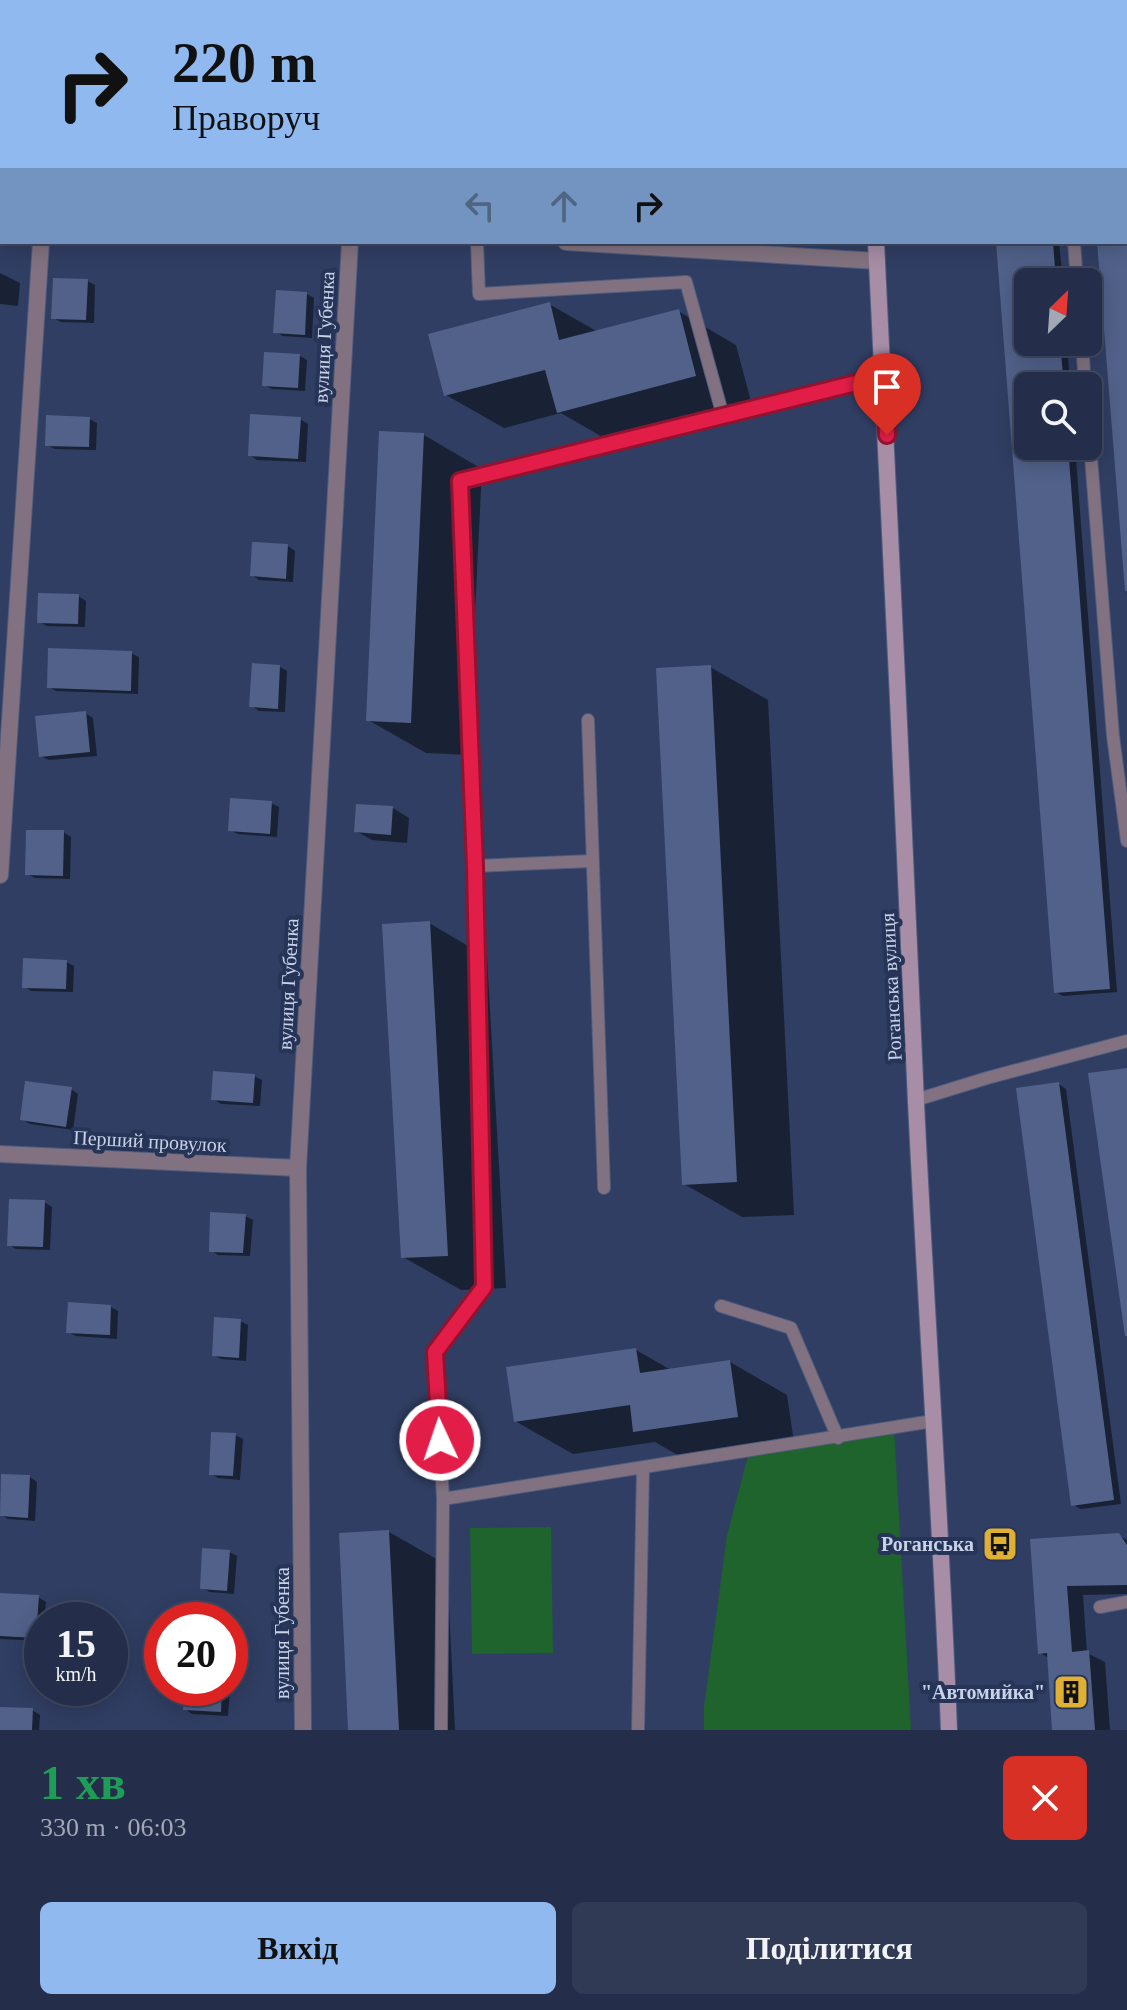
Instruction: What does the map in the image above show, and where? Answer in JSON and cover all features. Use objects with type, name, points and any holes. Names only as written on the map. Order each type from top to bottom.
[{"type":"main road","name":"Роганська вулиця","points":[[876,244],[949,1730]]},
{"type":"street","points":[[0,875],[41,244]]},
{"type":"street","name":"вулиця Губенка","points":[[303,1730],[298,1168],[350,244]]},
{"type":"street","points":[[628,244],[752,248],[877,261]]},
{"type":"street","name":"Перший провулок","points":[[0,1154],[298,1168]]},
{"type":"lane","points":[[477,244],[479,294],[686,282],[723,416]]},
{"type":"lane","points":[[1074,244],[1076,268]]},
{"type":"lane","points":[[441,1730],[443,1499],[435,1352],[484,1287],[475,866],[460,481],[884,376]]},
{"type":"lane","points":[[1091,460],[1113,736],[1127,841]]},
{"type":"lane","points":[[588,720],[604,1188]]},
{"type":"lane","points":[[475,866],[592,861]]},
{"type":"lane","points":[[916,1100],[1127,1041]]},
{"type":"lane","points":[[721,1306],[791,1328],[838,1438]]},
{"type":"lane","points":[[443,1499],[933,1421]]},
{"type":"lane","points":[[638,1730],[643,1468]]},
{"type":"lane","points":[[1100,1607],[1127,1602]]},
{"type":"green space","points":[[894,1428],[911,1730],[704,1730],[704,1707],[727,1535],[749,1452]]},
{"type":"green space","points":[[551,1527],[553,1653],[472,1654],[470,1528]]},
{"type":"building","points":[[996,244],[1053,244],[1055,268],[1014,268],[1014,356],[1061,356],[1063,372],[1014,372],[1014,460],[1069,460],[1110,989],[1054,993]]},
{"type":"building","points":[[1097,244],[1127,244],[1127,591],[1102,304],[1102,268],[1099,268]]},
{"type":"building","points":[[53,278],[88,279],[86,320],[51,319]]},
{"type":"building","points":[[276,290],[307,292],[305,335],[273,333]]},
{"type":"building","points":[[550,302],[559,340],[679,309],[696,376],[557,413],[545,370],[444,396],[428,334]]},
{"type":"building","points":[[264,352],[300,354],[298,388],[262,386]]},
{"type":"building","points":[[250,414],[301,417],[298,459],[248,456]]},
{"type":"building","points":[[46,415],[90,417],[89,447],[45,446]]},
{"type":"building","points":[[379,431],[424,433],[411,723],[366,721]]},
{"type":"building","points":[[252,542],[288,544],[286,579],[250,576]]},
{"type":"building","points":[[38,593],[79,594],[78,624],[37,623]]},
{"type":"building","points":[[48,648],[132,651],[131,691],[47,688]]},
{"type":"building","points":[[252,663],[280,665],[278,709],[249,707]]},
{"type":"building","points":[[711,665],[737,1182],[682,1185],[656,668]]},
{"type":"building","points":[[86,711],[90,752],[39,757],[35,716]]},
{"type":"building","points":[[230,798],[272,801],[270,834],[228,831]]},
{"type":"building","points":[[356,804],[393,806],[391,835],[354,832]]},
{"type":"building","points":[[26,830],[64,830],[63,876],[25,875]]},
{"type":"building","points":[[430,921],[448,1256],[401,1258],[382,924]]},
{"type":"building","points":[[23,958],[67,960],[66,989],[22,988]]},
{"type":"building","points":[[1127,1068],[1127,1336],[1125,1336],[1088,1073]]},
{"type":"building","points":[[213,1071],[255,1074],[253,1103],[211,1100]]},
{"type":"building","points":[[25,1081],[72,1087],[66,1127],[20,1120]]},
{"type":"building","points":[[1059,1082],[1114,1500],[1071,1506],[1016,1088]]},
{"type":"building","points":[[9,1199],[45,1200],[43,1247],[7,1246]]},
{"type":"building","points":[[210,1212],[246,1214],[243,1253],[209,1252]]},
{"type":"building","points":[[68,1302],[111,1305],[110,1335],[66,1333]]},
{"type":"building","points":[[214,1317],[241,1319],[239,1358],[212,1356]]},
{"type":"building","points":[[636,1348],[640,1373],[730,1360],[738,1417],[633,1432],[630,1405],[514,1422],[506,1367]]},
{"type":"building","points":[[211,1432],[236,1433],[233,1476],[209,1475]]},
{"type":"building","points":[[1,1474],[30,1475],[28,1518],[0,1516]]},
{"type":"building","points":[[389,1530],[399,1730],[348,1730],[339,1533]]},
{"type":"building","points":[[1119,1533],[1127,1545],[1127,1585],[1067,1586],[1072,1652],[1089,1650],[1095,1730],[1052,1730],[1047,1653],[1038,1654],[1030,1539]]},
{"type":"building","points":[[202,1548],[230,1550],[227,1591],[200,1589]]},
{"type":"building","points":[[0,1593],[39,1595],[39,1602],[24,1602],[24,1637],[0,1636]]},
{"type":"building","points":[[183,1706],[221,1706],[221,1712],[183,1710]]},
{"type":"building","points":[[0,1707],[33,1708],[32,1730],[0,1730]]},
{"type":"place","name":"Роганська","points":[[1000,1544]]},
{"type":"place","name":"\"Автомийка\"","points":[[1071,1692]]},
{"type":"route","points":[[440,1440],[435,1352],[484,1287],[475,866],[460,481],[884,376],[887,435]]}]
